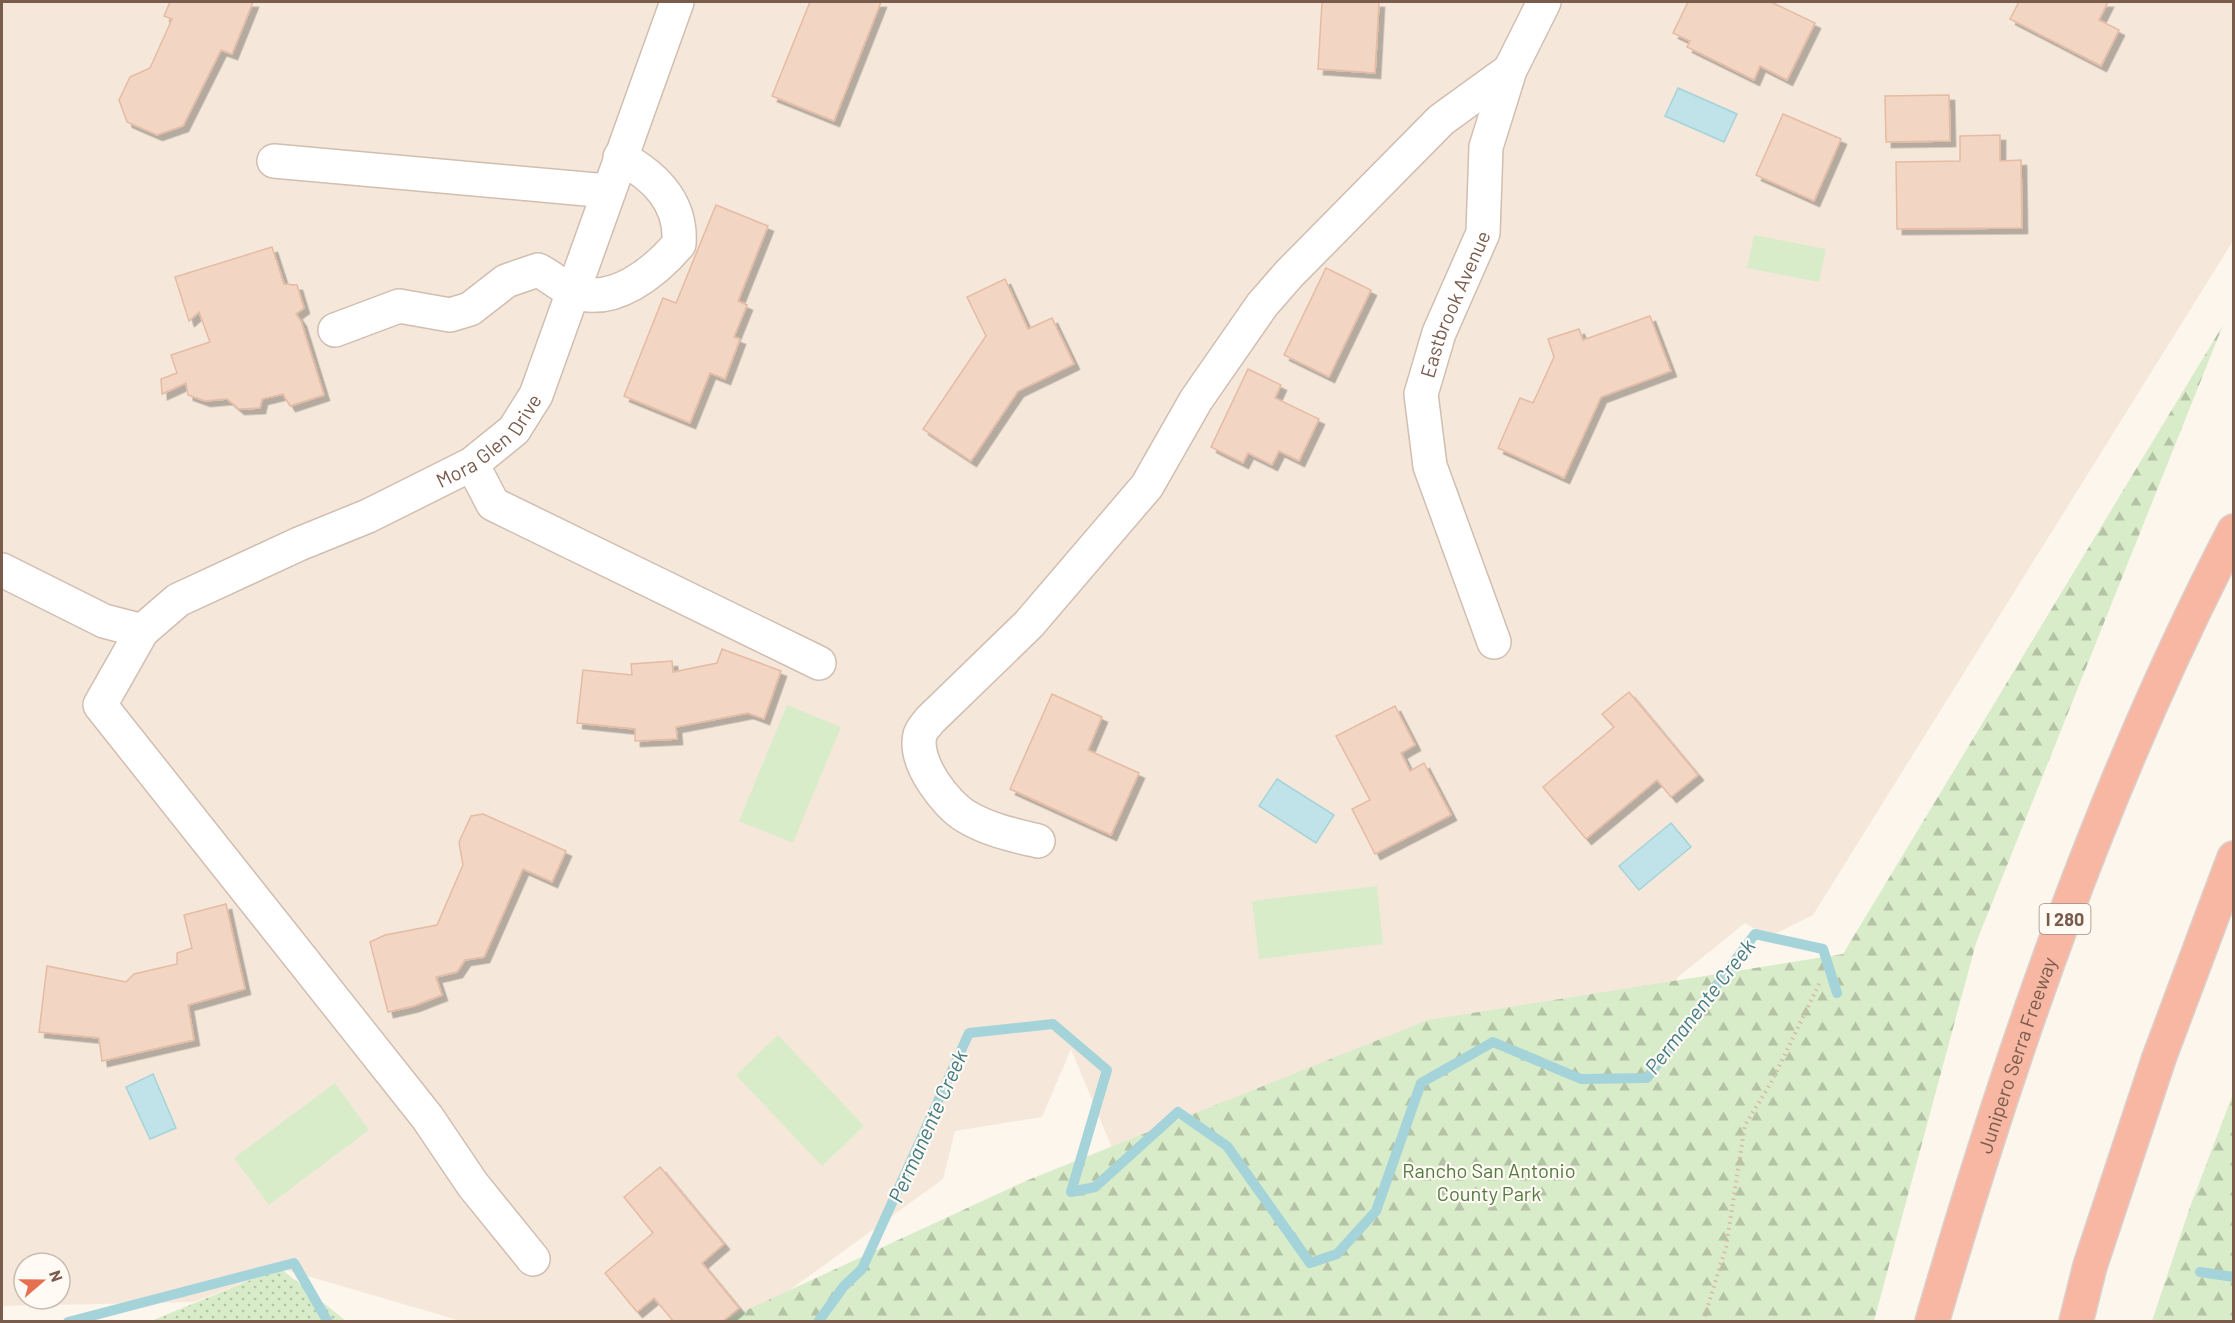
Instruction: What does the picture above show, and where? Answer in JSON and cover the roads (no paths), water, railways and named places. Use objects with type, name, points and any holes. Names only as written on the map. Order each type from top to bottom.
[{"type":"highway","name":"Junipero Serra Freeway","points":[[1932,1322],[1959,1229],[2032,1008],[2105,813],[2204,588],[2234,531]]},
{"type":"highway","points":[[2076,1322],[2090,1266],[2159,1058],[2234,858]]},
{"type":"street","name":"Mora Glen Drive","points":[[533,1259],[473,1185],[428,1117],[100,705],[142,631],[178,600],[298,544],[368,516],[472,464],[514,430],[536,395],[677,2]]},
{"type":"street","name":"Eastbrook Avenue","points":[[1494,642],[1430,466],[1420,394],[1439,333],[1483,233],[1486,147],[1510,70],[1544,2]]},
{"type":"street","points":[[1038,841],[996,831],[965,816],[940,792],[929,776],[922,756],[920,735],[938,711],[1029,624],[1147,486],[1196,400],[1262,305],[1289,274],[1440,120],[1510,70]]},
{"type":"street","points":[[335,330],[399,306],[450,315],[470,309],[506,281],[538,270],[572,291],[594,296],[632,284],[650,273],[679,244],[681,225],[675,207],[639,167],[620,157]]},
{"type":"street","points":[[274,161],[608,191]]},
{"type":"street","points":[[472,464],[493,504],[819,663]]},
{"type":"street","points":[[2,570],[104,621],[142,631]]},
{"type":"water","points":[[1678,88],[1737,114],[1724,142],[1665,116]]},
{"type":"water","points":[[1277,779],[1334,815],[1316,843],[1259,806]]},
{"type":"water","points":[[1671,823],[1691,847],[1639,890],[1619,866]]},
{"type":"water","points":[[153,1074],[176,1128],[150,1139],[126,1087]]},
{"type":"waterway","name":"Permanente Creek","points":[[818,1322],[844,1286],[862,1269],[969,1033],[1053,1024],[1107,1070],[1071,1192],[1095,1187],[1178,1112],[1227,1146],[1310,1263],[1337,1254],[1376,1211],[1421,1083],[1493,1042],[1581,1079],[1647,1078],[1755,934],[1823,949],[1837,993]]},
{"type":"waterway","name":"Permanente Creek","points":[[68,1322],[294,1263],[328,1322]]},
{"type":"waterway","name":"Permanente Creek","points":[[2200,1272],[2234,1277]]},
{"type":"park label","name":"Rancho San Antonio County Park","points":[[1489,1182]]}]
